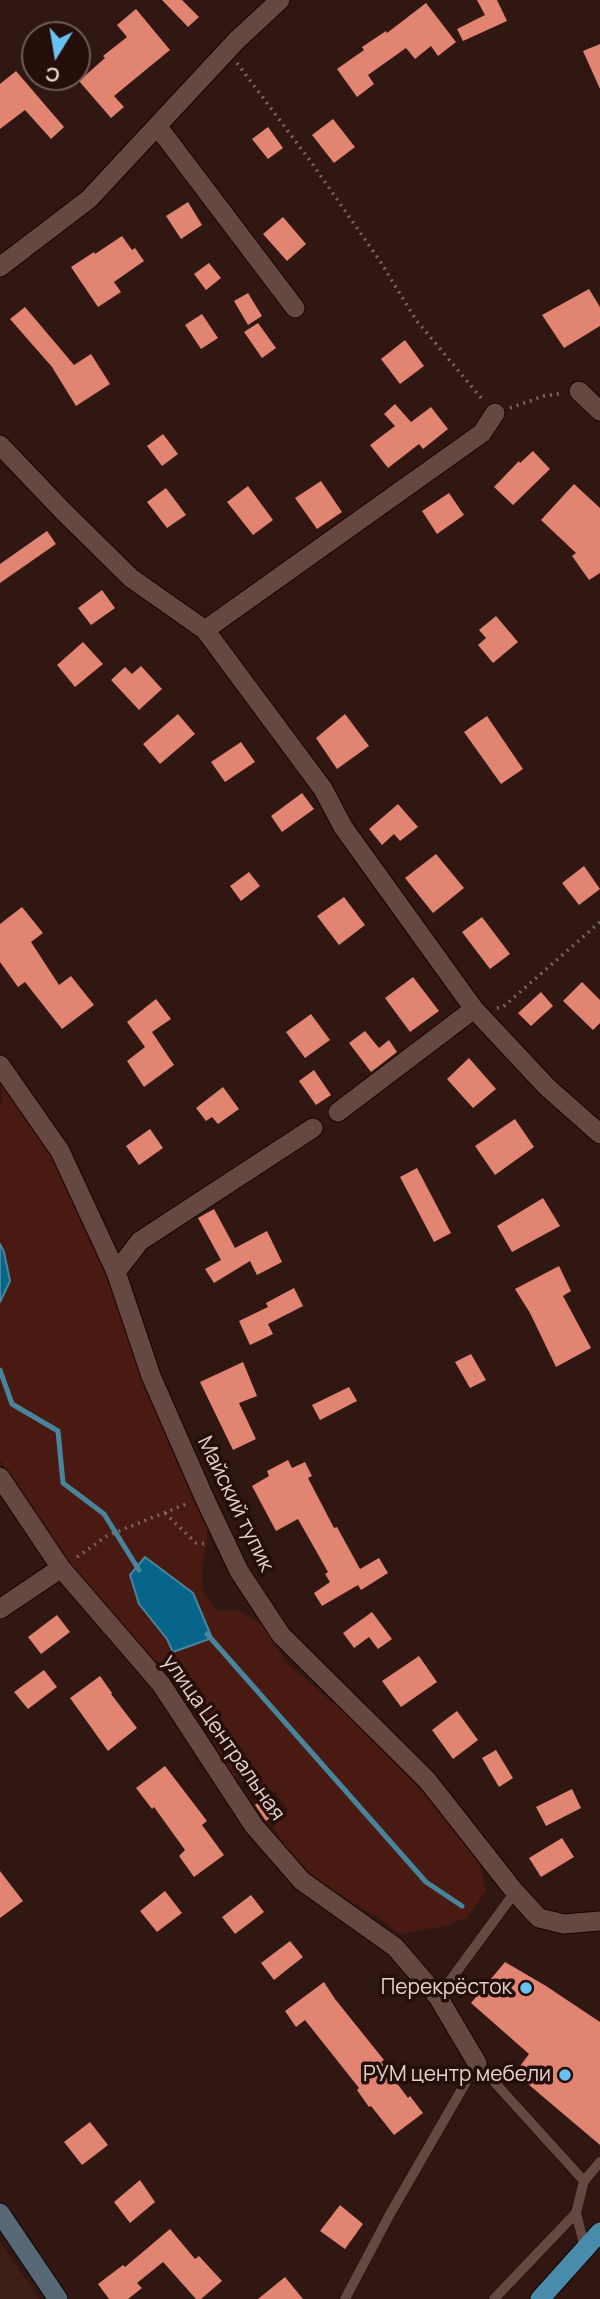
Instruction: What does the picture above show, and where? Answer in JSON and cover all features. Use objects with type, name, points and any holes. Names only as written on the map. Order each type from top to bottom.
[{"type":"main road","points":[[0,2213],[58,2299]]},
{"type":"main road","points":[[540,2299],[600,2232]]},
{"type":"street","points":[[0,267],[89,199],[158,127],[266,4]]},
{"type":"street","points":[[158,127],[295,308]]},
{"type":"street","points":[[579,391],[600,411]]},
{"type":"street","points":[[205,630],[482,433],[495,414]]},
{"type":"street","points":[[0,445],[131,578],[205,630],[323,789],[343,827],[474,1009],[547,1087],[600,1134]]},
{"type":"street","points":[[338,1112],[474,1009]]},
{"type":"street","name":"Майский тупик","points":[[0,1065],[60,1151],[116,1272],[151,1376],[204,1497],[239,1571],[281,1634],[427,1780],[515,1892],[539,1918],[564,1924],[600,1921]]},
{"type":"street","points":[[116,1272],[140,1241],[313,1128]]},
{"type":"street","name":"улица Центральная","points":[[0,1477],[61,1568],[161,1684],[254,1826],[302,1881],[395,1947],[439,1997],[477,2063]]},
{"type":"street","points":[[0,1609],[61,1568]]},
{"type":"lane","points":[[439,1997],[515,1892]]},
{"type":"lane","points":[[345,2299],[390,2214],[477,2063],[584,2181]]},
{"type":"lane","points":[[585,2248],[576,2213],[584,2181],[600,2162]]},
{"type":"lane","points":[[494,2299],[576,2213]]},
{"type":"path","points":[[235,60],[380,261],[416,320],[495,414],[544,396],[579,391]]},
{"type":"path","points":[[474,1009],[503,1007],[600,922]]},
{"type":"path","points":[[61,1568],[107,1536],[204,1497]]},
{"type":"path","points":[[165,1513],[196,1543],[226,1545]]},
{"type":"shaded area","points":[[0,1078],[53,1157],[93,1233],[166,1436],[208,1521],[202,1566],[203,1592],[217,1611],[240,1611],[263,1625],[286,1662],[363,1729],[433,1803],[478,1859],[486,1891],[468,1917],[445,1926],[400,1934],[309,1873],[285,1846],[273,1827],[288,1810],[273,1790],[242,1781],[232,1774],[184,1690],[92,1595],[19,1496],[0,1460],[0,1302],[4,1252],[0,1244]],"holes":[[[130,1575],[211,1637],[174,1652],[139,1604]]]},
{"type":"shaded area","points":[[0,2241],[40,2299],[0,2299]]},
{"type":"water","points":[[0,1244],[10,1281],[0,1302]]},
{"type":"water","points":[[145,1557],[193,1593],[212,1638],[173,1652],[167,1639],[139,1604],[130,1575]]},
{"type":"building","points":[[162,0],[182,0],[199,17],[188,27]]},
{"type":"building","points":[[477,0],[497,0],[507,21],[463,41],[457,29],[485,15]]},
{"type":"building","points":[[426,3],[456,42],[438,56],[431,46],[415,59],[406,48],[368,75],[374,84],[357,97],[337,69],[364,50],[362,47],[386,31],[387,33]]},
{"type":"building","points":[[136,9],[170,50],[114,96],[124,107],[111,118],[88,91],[91,91],[91,70],[105,58],[103,56],[127,37],[117,25]]},
{"type":"building","points":[[600,44],[600,89],[583,51]]},
{"type":"building","points":[[16,71],[21,77],[21,91],[33,91],[64,127],[51,139],[25,110],[0,129],[0,84]]},
{"type":"building","points":[[333,119],[355,147],[334,163],[312,135]]},
{"type":"building","points":[[268,127],[283,148],[268,159],[252,139]]},
{"type":"building","points":[[188,202],[202,225],[181,239],[166,216]]},
{"type":"building","points":[[283,217],[306,244],[287,261],[263,234]]},
{"type":"building","points":[[122,236],[144,261],[114,282],[121,292],[98,307],[71,267]]},
{"type":"building","points":[[209,263],[221,278],[206,290],[194,274]]},
{"type":"building","points":[[589,289],[600,307],[600,326],[564,348],[542,315]]},
{"type":"building","points":[[248,293],[262,316],[248,325],[234,301]]},
{"type":"building","points":[[25,307],[74,365],[91,354],[110,384],[76,406],[52,367],[10,319]]},
{"type":"building","points":[[202,314],[218,338],[201,349],[185,325]]},
{"type":"building","points":[[258,323],[276,348],[262,358],[244,332]]},
{"type":"building","points":[[405,340],[424,366],[400,384],[381,359]]},
{"type":"building","points":[[395,404],[411,422],[431,407],[448,429],[423,449],[419,444],[388,468],[370,445],[395,426],[384,414]]},
{"type":"building","points":[[163,434],[178,454],[162,466],[147,446]]},
{"type":"building","points":[[533,451],[550,469],[513,505],[494,487],[519,461],[520,463]]},
{"type":"building","points":[[321,481],[342,512],[317,529],[295,498]]},
{"type":"building","points":[[574,484],[600,508],[600,573],[589,580],[572,556],[576,553],[541,520]]},
{"type":"building","points":[[248,486],[273,520],[253,535],[227,502]]},
{"type":"building","points":[[166,488],[186,515],[167,528],[147,502]]},
{"type":"building","points":[[449,493],[464,515],[437,534],[422,511]]},
{"type":"building","points":[[47,531],[56,544],[0,583],[0,564]]},
{"type":"building","points":[[102,590],[115,608],[91,625],[78,608]]},
{"type":"building","points":[[496,616],[518,642],[493,663],[478,645],[486,638],[479,630]]},
{"type":"building","points":[[83,642],[103,664],[75,687],[57,665]]},
{"type":"building","points":[[141,666],[162,689],[139,710],[111,680],[125,667],[132,674]]},
{"type":"building","points":[[178,714],[195,734],[160,764],[143,744]]},
{"type":"building","points":[[345,714],[369,746],[337,769],[316,738]]},
{"type":"building","points":[[487,716],[523,769],[501,784],[464,732]]},
{"type":"building","points":[[241,742],[255,762],[225,782],[211,762]]},
{"type":"building","points":[[302,793],[314,809],[282,832],[271,816]]},
{"type":"building","points":[[398,804],[418,827],[400,841],[394,834],[382,845],[369,829]]},
{"type":"building","points":[[436,854],[464,888],[433,913],[405,878]]},
{"type":"building","points":[[584,866],[600,889],[579,905],[562,883]]},
{"type":"building","points":[[249,872],[260,886],[241,901],[230,886]]},
{"type":"building","points":[[344,897],[365,925],[339,945],[317,916]]},
{"type":"building","points":[[22,907],[43,933],[31,942],[59,985],[71,976],[94,1005],[62,1029],[25,982],[18,987],[0,962],[0,924]]},
{"type":"building","points":[[482,917],[510,954],[490,969],[462,932]]},
{"type":"building","points":[[413,977],[439,1011],[410,1032],[385,998]]},
{"type":"building","points":[[582,982],[600,1000],[600,1023],[593,1030],[563,1001]]},
{"type":"building","points":[[541,992],[553,1006],[531,1026],[518,1013]]},
{"type":"building","points":[[156,999],[171,1019],[152,1032],[174,1065],[144,1087],[127,1061],[145,1047],[127,1022]]},
{"type":"building","points":[[311,1014],[330,1040],[305,1058],[286,1032]]},
{"type":"building","points":[[365,1031],[379,1048],[389,1040],[397,1052],[371,1072],[349,1043]]},
{"type":"building","points":[[469,1058],[496,1089],[473,1108],[447,1079]]},
{"type":"building","points":[[314,1070],[331,1095],[316,1105],[299,1081]]},
{"type":"building","points":[[223,1087],[239,1109],[218,1124],[212,1117],[206,1121],[196,1108]]},
{"type":"building","points":[[515,1119],[534,1147],[495,1175],[475,1146]]},
{"type":"building","points":[[150,1129],[163,1148],[139,1165],[126,1146]]},
{"type":"building","points":[[417,1168],[451,1233],[434,1242],[400,1177]]},
{"type":"building","points":[[543,1198],[560,1226],[512,1252],[497,1226]]},
{"type":"building","points":[[214,1209],[235,1248],[267,1231],[282,1262],[257,1275],[250,1261],[214,1283],[205,1269],[221,1260],[198,1218]]},
{"type":"building","points":[[559,1266],[571,1291],[563,1296],[591,1348],[556,1367],[530,1313],[515,1289]]},
{"type":"building","points":[[294,1288],[303,1306],[268,1324],[273,1334],[250,1345],[239,1321],[268,1307],[266,1303]]},
{"type":"building","points":[[471,1354],[486,1380],[470,1388],[455,1362]]},
{"type":"building","points":[[243,1362],[257,1396],[239,1403],[256,1439],[233,1450],[200,1382]]},
{"type":"building","points":[[349,1387],[357,1401],[320,1420],[312,1405]]},
{"type":"building","points":[[288,1460],[292,1468],[305,1462],[312,1476],[308,1478],[334,1528],[337,1527],[360,1569],[379,1558],[388,1573],[361,1590],[358,1585],[322,1606],[314,1593],[330,1582],[325,1574],[328,1572],[298,1519],[276,1531],[252,1486],[269,1476],[267,1471]]},
{"type":"building","points":[[372,1612],[392,1639],[378,1649],[369,1637],[354,1648],[343,1633]]},
{"type":"building","points":[[57,1615],[70,1632],[41,1654],[28,1637]]},
{"type":"building","points":[[419,1656],[437,1682],[401,1707],[382,1681]]},
{"type":"building","points":[[44,1670],[57,1687],[28,1709],[14,1692]]},
{"type":"building","points":[[100,1676],[137,1728],[108,1751],[70,1698]]},
{"type":"building","points":[[457,1711],[478,1740],[453,1759],[432,1730]]},
{"type":"building","points":[[496,1750],[513,1778],[499,1787],[482,1758]]},
{"type":"building","points":[[165,1766],[207,1821],[202,1825],[224,1855],[194,1877],[179,1856],[185,1850],[154,1807],[152,1809],[136,1788]]},
{"type":"building","points":[[572,1789],[581,1808],[546,1826],[536,1807]]},
{"type":"building","points":[[268,1794],[280,1810],[266,1821],[255,1805]]},
{"type":"building","points":[[562,1838],[574,1857],[541,1877],[529,1858]]},
{"type":"building","points":[[0,1871],[23,1901],[0,1918]]},
{"type":"building","points":[[165,1891],[182,1913],[157,1932],[140,1911]]},
{"type":"building","points":[[251,1895],[264,1912],[235,1934],[222,1917]]},
{"type":"building","points":[[290,1941],[303,1957],[274,1980],[261,1963]]},
{"type":"building","points":[[505,1962],[600,2022],[600,2145],[515,2073],[529,2054],[471,2003]]},
{"type":"building","points":[[324,1982],[384,2060],[381,2062],[408,2098],[410,2096],[423,2113],[394,2135],[371,2106],[369,2107],[357,2090],[359,2088],[305,2020],[296,2027],[285,2011]]},
{"type":"building","points":[[90,2122],[108,2145],[82,2165],[64,2142]]},
{"type":"building","points":[[140,2180],[155,2202],[130,2223],[114,2202]]},
{"type":"building","points":[[340,2205],[363,2224],[345,2249],[320,2231]]},
{"type":"building","points":[[170,2229],[195,2259],[199,2256],[222,2281],[201,2299],[196,2299],[163,2262],[137,2283],[142,2288],[128,2299],[109,2299],[98,2284],[123,2265],[125,2267]]},
{"type":"building","points":[[285,2277],[303,2299],[258,2299]]},
{"type":"waterway","points":[[0,1370],[12,1404],[58,1431],[63,1483],[104,1514],[139,1570]]},
{"type":"waterway","points":[[207,1634],[426,1882],[462,1906]]},
{"type":"place","name":"Перекрёсток","points":[[526,1988]]},
{"type":"place","name":"РУМ центр мебели","points":[[565,2075]]}]
